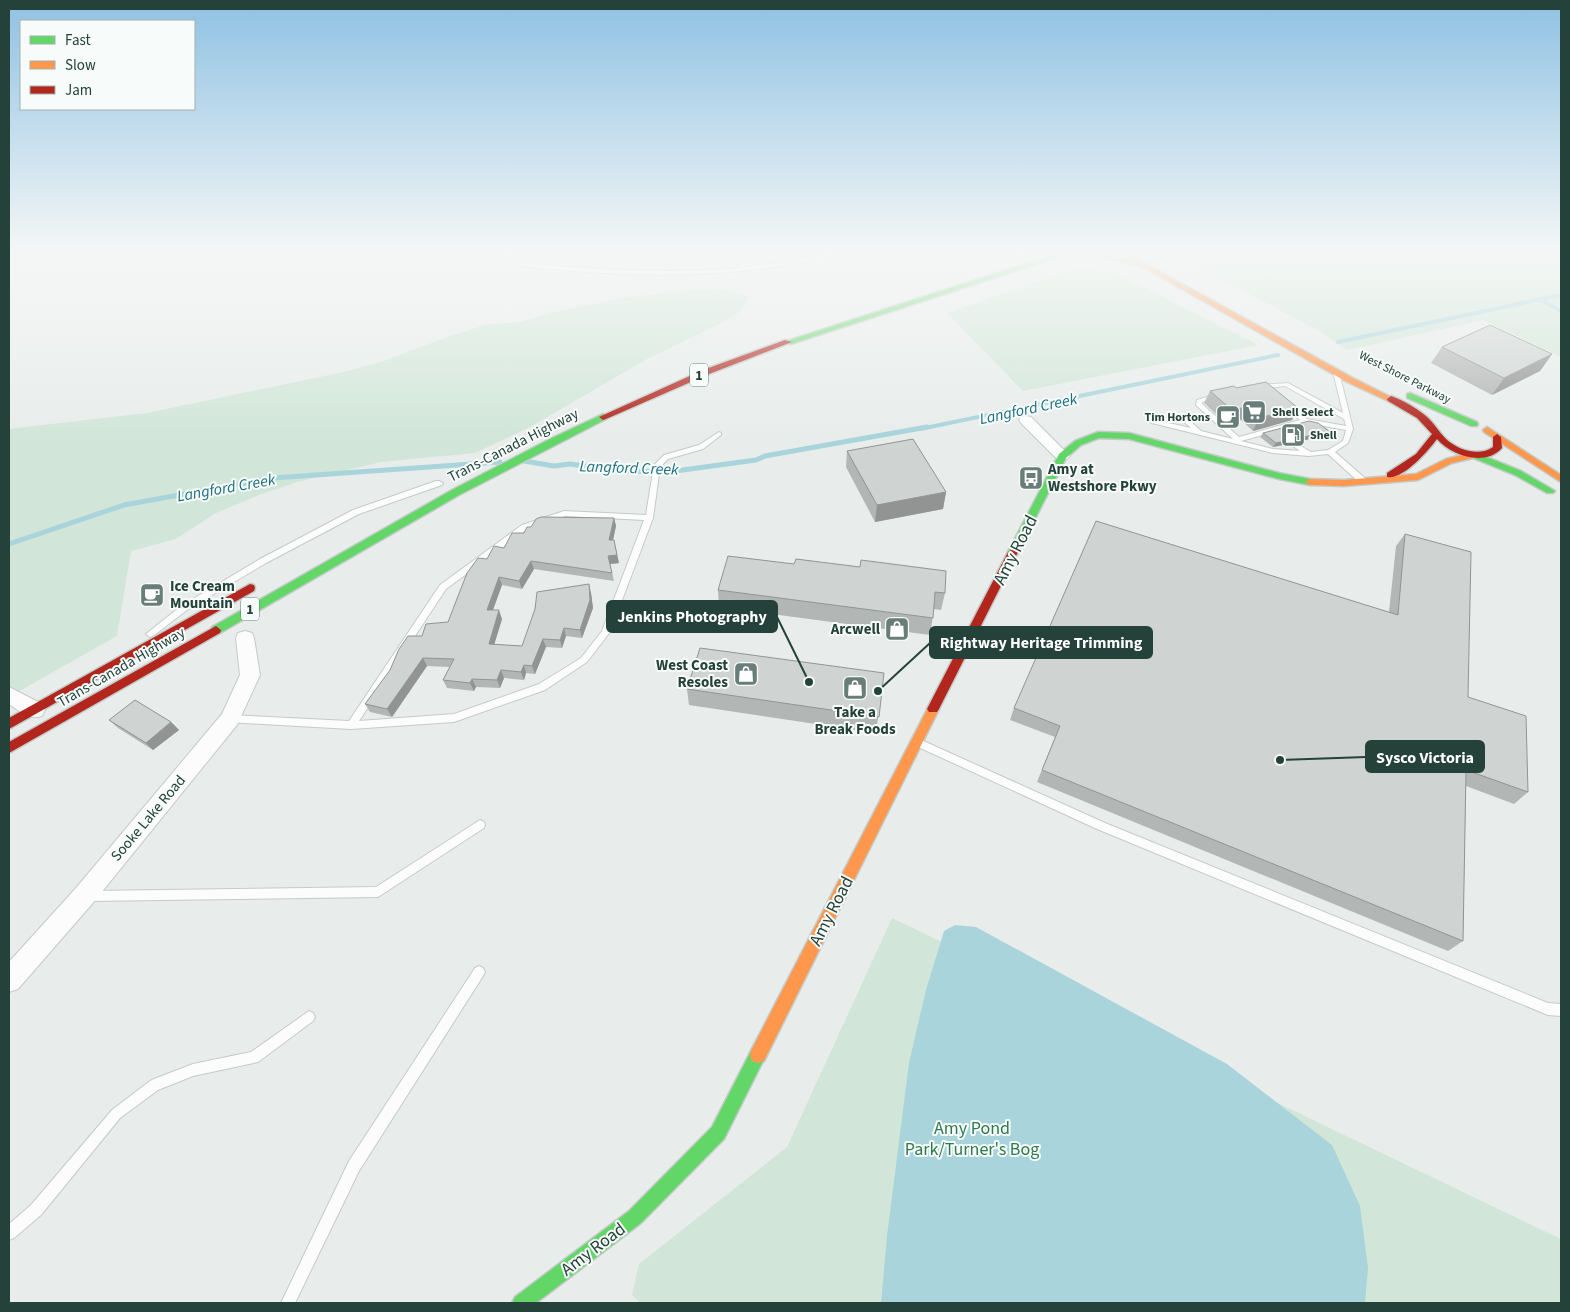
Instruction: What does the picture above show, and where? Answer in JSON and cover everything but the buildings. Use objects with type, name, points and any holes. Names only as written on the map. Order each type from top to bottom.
[{"type":"main road","name":"Trans-Canada Highway","points":[[9,748],[492,471],[580,427],[729,362],[874,313]]},
{"type":"main road","name":"West Shore Parkway","points":[[1230,313],[1336,372],[1414,411],[1434,437],[1449,446],[1474,455]]},
{"type":"main road","name":"West Shore Parkway","points":[[1384,383],[1446,413],[1474,424]]},
{"type":"main road","name":"Amy Road","points":[[1385,478],[1419,456],[1434,437],[1440,422],[1459,420],[1474,424]]},
{"type":"main road","points":[[1474,424],[1561,484]]},
{"type":"main road","name":"Amy Road","points":[[521,1303],[635,1217],[718,1133],[1062,456],[1078,443],[1098,435],[1129,436],[1279,476],[1311,482],[1362,481],[1418,477],[1449,461],[1474,455],[1489,454],[1497,450],[1498,442]]},
{"type":"main road","points":[[1498,442],[1561,479]]},
{"type":"main road","points":[[1474,455],[1518,472],[1561,497]]},
{"type":"main road","points":[[35,710],[70,700],[399,516],[492,471]]},
{"type":"main road","name":"Trans-Canada Highway","points":[[373,518],[443,481]]},
{"type":"main road","name":"Trans-Canada Highway","points":[[9,724],[262,581]]},
{"type":"street","points":[[1026,420],[1062,456]]},
{"type":"street","name":"Sooke Lake Road","points":[[9,980],[84,896],[230,719],[250,675],[245,638]]},
{"type":"street","points":[[9,695],[35,710]]},
{"type":"lane","points":[[1199,433],[1183,417],[1154,422],[1199,433],[1236,440],[1272,451],[1310,454],[1330,452],[1346,442],[1350,429],[1336,372]]},
{"type":"lane","points":[[1253,389],[1286,384],[1347,418]]},
{"type":"lane","points":[[1227,394],[1201,400],[1199,405],[1236,440]]},
{"type":"lane","points":[[1278,398],[1305,421]]},
{"type":"lane","points":[[1236,440],[1305,421],[1350,429]]},
{"type":"lane","points":[[230,719],[351,725],[454,718],[542,687],[584,660],[606,632],[649,518],[657,467],[666,457],[701,447],[719,434]]},
{"type":"lane","points":[[1292,443],[1310,454]]},
{"type":"lane","points":[[1330,452],[1362,481]]},
{"type":"lane","points":[[98,674],[184,608],[263,561],[356,512],[443,481]]},
{"type":"lane","points":[[351,725],[443,587],[525,527],[564,513],[649,518]]},
{"type":"lane","points":[[917,742],[1101,826],[1548,1009],[1561,1010]]},
{"type":"lane","points":[[84,896],[378,892],[480,825]]},
{"type":"lane","points":[[288,1303],[354,1166],[479,972]]},
{"type":"lane","points":[[9,1233],[36,1210],[116,1114],[154,1085],[193,1070],[254,1058],[309,1017]]},
{"type":"green space","points":[[550,313],[738,313],[647,359],[530,427],[475,453],[381,462],[297,482],[259,495],[214,514],[176,539],[131,551],[117,636],[9,697],[9,429],[147,413],[348,371],[384,361],[485,325],[520,322]]},
{"type":"green space","points":[[947,313],[1195,313],[1258,345],[1023,391]]},
{"type":"green space","points":[[1286,313],[1561,313],[1561,357],[1483,320],[1347,350],[1321,332]]},
{"type":"green space","name":"Amy Pond Park/Turner's Bog","points":[[892,918],[1561,1239],[1561,1303],[640,1303],[632,1295],[639,1264],[787,1147]]},
{"type":"water","name":"Amy Pond Park/Turner's Bog","points":[[955,925],[976,927],[1227,1064],[1332,1145],[1360,1206],[1368,1268],[1365,1303],[881,1303],[887,1236],[909,1063],[926,990],[944,931]]},
{"type":"waterway","name":"Langford Creek","points":[[1338,342],[1475,313]]},
{"type":"waterway","name":"Langford Creek","points":[[920,429],[1278,355]]},
{"type":"waterway","name":"Langford Creek","points":[[524,461],[554,466],[570,464],[620,471],[668,472],[756,460],[765,456],[927,427]]},
{"type":"waterway","name":"Langford Creek","points":[[9,544],[124,505],[273,478],[500,462]]},
{"type":"traffic: fast","points":[[788,342],[878,313]]},
{"type":"traffic: fast","points":[[1410,396],[1474,424]]},
{"type":"traffic: fast","points":[[216,630],[504,466],[603,417]]},
{"type":"traffic: fast","points":[[1013,552],[1062,456],[1078,443],[1098,435],[1129,436],[1279,476],[1310,482]]},
{"type":"traffic: fast","points":[[1474,455],[1518,473],[1550,491]]},
{"type":"traffic: fast","points":[[521,1303],[635,1217],[718,1133],[758,1055]]},
{"type":"traffic: slow","points":[[1229,313],[1350,380],[1391,399]]},
{"type":"traffic: slow","points":[[1487,430],[1561,479]]},
{"type":"traffic: slow","points":[[1310,482],[1344,483],[1418,477],[1449,461],[1474,455]]},
{"type":"traffic: slow","points":[[758,1055],[933,709]]},
{"type":"traffic: jam","points":[[603,417],[706,372],[788,342]]},
{"type":"traffic: jam","points":[[1391,399],[1420,416],[1445,443],[1464,453],[1486,455],[1498,448],[1497,437]]},
{"type":"traffic: jam","points":[[1390,475],[1419,456],[1437,433]]},
{"type":"traffic: jam","points":[[933,709],[1013,552]]},
{"type":"traffic: jam","points":[[9,724],[250,588]]},
{"type":"traffic: jam","points":[[9,748],[216,630]]},
{"type":"place","name":"Shell Select","points":[[1254,412]]},
{"type":"place","name":"Tim Hortons","points":[[1228,417]]},
{"type":"place","name":"Shell","points":[[1293,435]]},
{"type":"place","name":"Amy at Westshore Pkwy","points":[[1031,478]]},
{"type":"place","name":"Ice Cream Mountain","points":[[152,595]]},
{"type":"place","name":"Arcwell","points":[[897,629]]},
{"type":"place","name":"West Coast Resoles","points":[[746,674]]},
{"type":"place","name":"Jenkins Photography","points":[[809,682]]},
{"type":"place","name":"Take a Break Foods","points":[[855,688]]},
{"type":"place","name":"Rightway Heritage Trimming","points":[[878,691]]},
{"type":"place","name":"Sysco Victoria","points":[[1280,760]]}]
